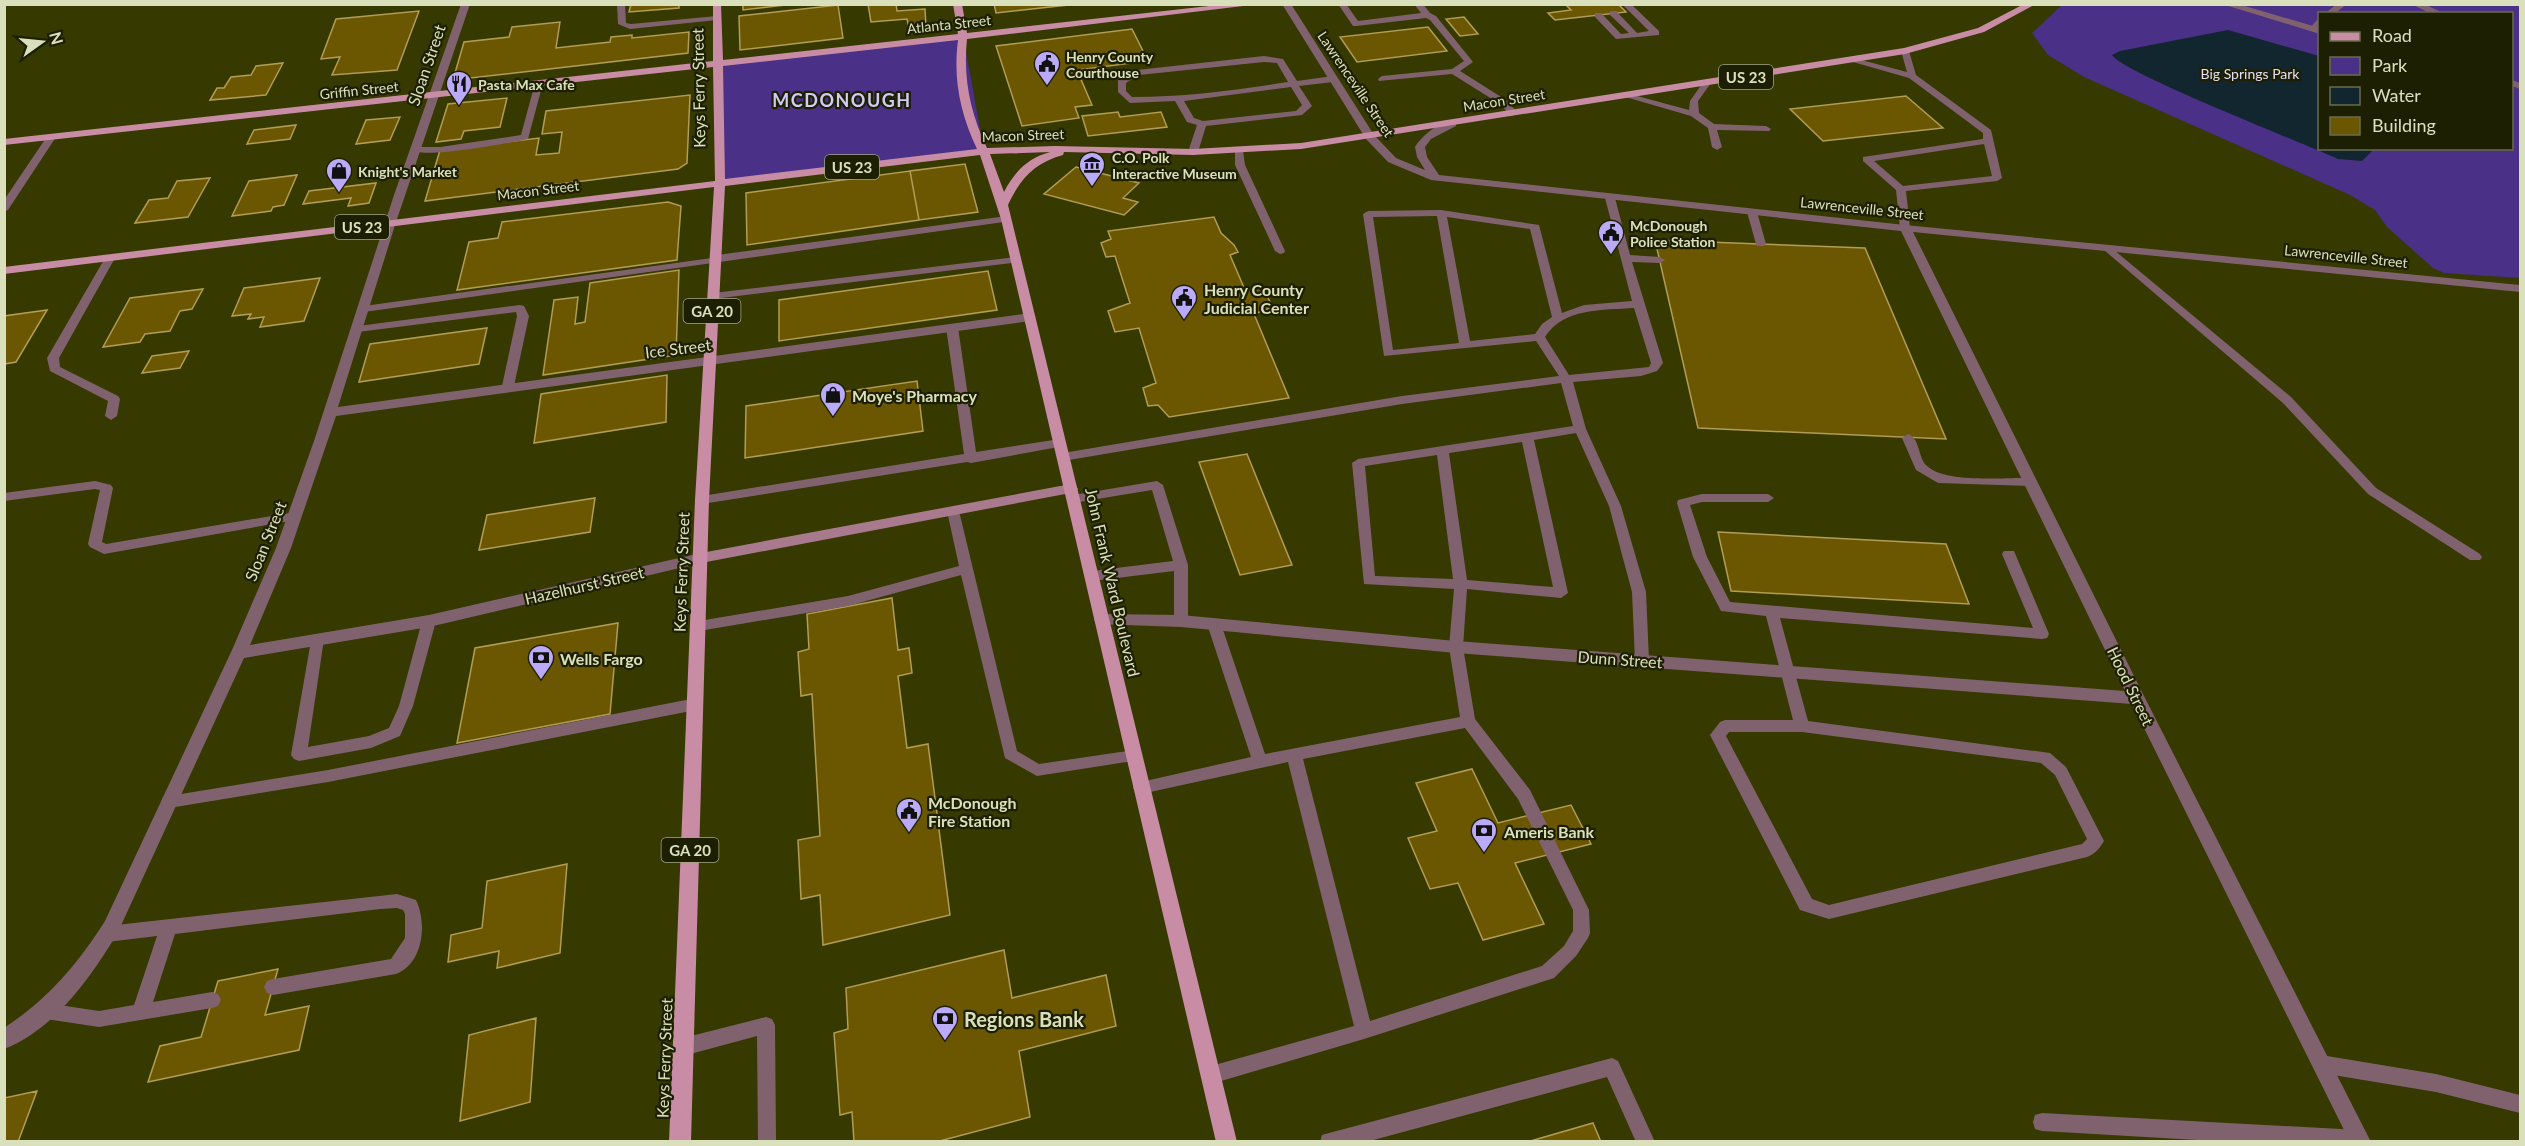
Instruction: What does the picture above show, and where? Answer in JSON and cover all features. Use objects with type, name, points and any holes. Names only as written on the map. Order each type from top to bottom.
[{"type":"main road","name":"Keys Ferry Street","points":[[680,1142],[702,500],[720,183],[716,64],[717,4]]},
{"type":"main road","name":"John Frank Ward Boulevard","points":[[957,4],[963,35],[960,60],[962,91],[970,123],[984,151],[1006,219],[1227,1142]]},
{"type":"main road","name":"Atlanta Street","points":[[716,64],[1256,4]]},
{"type":"main road","name":"Macon Street","points":[[4,271],[984,151],[1077,149],[1238,151],[1370,137],[1905,51],[1981,30],[2032,4]]},
{"type":"main road","name":"Griffin Street","points":[[4,142],[716,64]]},
{"type":"main road","points":[[1002,206],[1015,178],[1026,168],[1050,155],[1077,149]]},
{"type":"main road","name":"Hazelhurst Street","points":[[701,558],[952,510],[1072,494]]},
{"type":"street","name":"Sloan Street","points":[[4,1040],[24,1029],[60,999],[89,964],[144,865],[169,802],[239,653],[295,516],[358,329],[390,223],[466,4]]},
{"type":"street","name":"Lawrenceville Street","points":[[1286,4],[1370,137],[1392,159],[1435,178],[1905,228],[2520,288]]},
{"type":"street","points":[[2226,4],[2317,27]]},
{"type":"street","points":[[1435,178],[1422,157],[1420,147],[1427,137],[1452,124]]},
{"type":"street","name":"Hood Street","points":[[1905,228],[2137,698],[2360,1140]]},
{"type":"street","name":"Ice Street","points":[[331,412],[508,386],[1030,317]]},
{"type":"street","name":"Hazelhurst Street","points":[[239,653],[429,621],[701,558]]},
{"type":"street","name":"Dunn Street","points":[[1102,620],[1181,621],[1456,647],[2137,698]]},
{"type":"lane","points":[[621,4],[622,24],[630,27],[717,18]]},
{"type":"lane","points":[[1342,4],[1356,24],[1427,15]]},
{"type":"lane","points":[[1382,79],[1454,71],[1469,62],[1433,18],[1427,15],[1418,4]]},
{"type":"lane","points":[[1446,4],[1460,4]]},
{"type":"lane","points":[[1598,15],[1619,37],[1656,33],[1626,4]]},
{"type":"lane","points":[[2415,4],[2436,12]]},
{"type":"lane","points":[[1613,13],[1635,35]]},
{"type":"lane","points":[[1905,51],[1912,76]]},
{"type":"lane","points":[[1178,98],[1190,120],[1202,124],[1299,113],[1307,106],[1295,84],[1280,61],[1264,59],[1137,73],[1121,82],[1122,92],[1130,100],[1178,98],[1295,84],[1334,79]]},
{"type":"lane","points":[[1850,60],[1912,76],[1988,132],[1997,178],[1900,189]]},
{"type":"lane","points":[[1454,71],[1503,102],[1514,114]]},
{"type":"lane","points":[[416,150],[440,150],[525,136],[539,83]]},
{"type":"lane","points":[[1694,114],[1694,101],[1707,83]]},
{"type":"lane","points":[[1626,96],[1694,114],[1712,128],[1766,129]]},
{"type":"lane","points":[[1193,152],[1202,124]]},
{"type":"lane","points":[[1712,128],[1717,147]]},
{"type":"lane","points":[[4,208],[51,137]]},
{"type":"lane","points":[[1905,228],[1900,189],[1866,159],[1988,141]]},
{"type":"lane","points":[[1238,151],[1240,165],[1280,251]]},
{"type":"lane","points":[[702,500],[971,459],[1062,450],[1402,400],[1653,369],[1657,363],[1638,304],[1610,198]]},
{"type":"lane","points":[[1752,212],[1761,244]]},
{"type":"lane","points":[[1441,213],[1465,345]]},
{"type":"lane","points":[[1539,337],[1388,354],[1368,214],[1441,213],[1535,227],[1558,318]]},
{"type":"lane","points":[[364,309],[1006,219]]},
{"type":"lane","points":[[2108,248],[2287,400],[2372,491],[2475,558]]},
{"type":"lane","points":[[110,258],[53,358],[54,369],[114,399],[111,416]]},
{"type":"lane","points":[[1626,258],[1660,260]]},
{"type":"lane","points":[[713,297],[850,278],[889,278],[1016,260]]},
{"type":"lane","points":[[1539,337],[1545,326],[1558,318],[1584,308],[1638,304]]},
{"type":"lane","points":[[358,329],[501,308],[520,308],[523,316],[508,386]]},
{"type":"lane","points":[[952,327],[971,459]]},
{"type":"lane","points":[[1539,337],[1566,379],[1580,429],[1615,506],[1639,592],[1642,660]]},
{"type":"lane","points":[[1527,438],[1561,593],[1461,584],[1369,580],[1358,463],[1580,429]]},
{"type":"lane","points":[[1908,438],[1920,467],[1942,480],[2030,482]]},
{"type":"lane","points":[[1211,1075],[1365,1030],[1548,972],[1570,951],[1582,933],[1581,910],[1524,795],[1468,721],[1456,647],[1461,584],[1442,450]]},
{"type":"lane","points":[[4,497],[95,485],[107,488],[95,544],[104,549],[295,516]]},
{"type":"lane","points":[[1072,494],[1157,485],[1181,565],[1181,621]]},
{"type":"lane","points":[[1768,498],[1702,498],[1683,504],[1692,539],[1717,594],[1726,607],[2042,634],[2009,554]]},
{"type":"lane","points":[[952,510],[1010,754],[1037,770],[1134,756]]},
{"type":"lane","points":[[1092,576],[1181,565]]},
{"type":"lane","points":[[699,626],[848,601],[967,569]]},
{"type":"lane","points":[[1772,612],[1802,726]]},
{"type":"lane","points":[[317,639],[299,755],[371,742],[395,732],[406,706],[429,621]]},
{"type":"lane","points":[[1214,624],[1260,761]]},
{"type":"lane","points":[[169,802],[328,776],[696,704]]},
{"type":"lane","points":[[1141,788],[1260,761],[1468,721]]},
{"type":"lane","points":[[1725,726],[1802,726],[2045,757],[2061,771],[2096,842],[2087,850],[1829,912],[1806,905],[1718,735],[1725,726]]},
{"type":"lane","points":[[1294,755],[1365,1030]]},
{"type":"lane","points":[[107,934],[380,902],[397,901],[410,905],[416,919],[408,953],[396,966],[273,987]]},
{"type":"lane","points":[[141,1011],[168,928]]},
{"type":"lane","points":[[46,1011],[99,1019],[212,1000]]},
{"type":"lane","points":[[683,1047],[766,1024],[767,1142]]},
{"type":"lane","points":[[2321,1064],[2436,1083],[2520,1104]]},
{"type":"lane","points":[[1329,1142],[1611,1067],[1646,1142]]},
{"type":"lane","points":[[2042,1122],[2360,1140]]},
{"type":"green space","name":"Big Springs Park","points":[[2062,5],[2520,5],[2520,278],[2444,273],[2433,268],[2387,227],[2375,210],[2350,195],[2084,77],[2048,55],[2032,33]]},
{"type":"green space","points":[[963,35],[984,151],[720,183],[716,64]]},
{"type":"water","points":[[2228,30],[2318,56],[2318,150],[2373,150],[2362,161],[2338,159],[2147,77],[2112,55],[2120,51]]},
{"type":"building","points":[[631,4],[679,4],[679,8],[629,12]]},
{"type":"building","points":[[743,4],[794,4],[743,10]]},
{"type":"building","points":[[868,4],[896,4],[897,11],[925,9],[926,26],[909,28],[907,19],[871,22]]},
{"type":"building","points":[[994,4],[1068,4],[1068,5],[996,13]]},
{"type":"building","points":[[1565,4],[1618,4],[1626,12],[1555,20],[1548,13],[1571,10]]},
{"type":"building","points":[[838,5],[843,38],[740,50],[739,16]]},
{"type":"building","points":[[419,11],[397,70],[332,75],[340,57],[321,59],[336,19]]},
{"type":"building","points":[[1464,17],[1478,34],[1460,36],[1446,19]]},
{"type":"building","points":[[560,22],[556,48],[610,42],[611,37],[632,35],[632,38],[689,32],[688,53],[453,80],[464,42],[509,37],[512,27]]},
{"type":"building","points":[[1428,27],[1447,51],[1357,62],[1340,37]]},
{"type":"building","name":"Henry County Courthouse","points":[[1132,29],[1148,61],[1077,70],[1092,105],[1075,107],[1079,118],[1022,126],[996,46]]},
{"type":"building","points":[[283,63],[266,95],[210,100],[217,88],[224,88],[231,77],[251,75],[256,66]]},
{"type":"building","points":[[690,95],[687,163],[678,169],[425,201],[440,150],[539,138],[536,155],[559,153],[562,132],[542,134],[546,111]]},
{"type":"building","points":[[1906,96],[1943,128],[1823,141],[1790,109]]},
{"type":"building","points":[[507,98],[500,127],[464,131],[461,139],[436,142],[448,104]]},
{"type":"building","points":[[1118,112],[1120,117],[1161,112],[1167,127],[1088,136],[1082,116]]},
{"type":"building","points":[[400,117],[390,140],[356,144],[366,120]]},
{"type":"building","points":[[296,125],[290,139],[247,144],[254,130]]},
{"type":"building","points":[[965,164],[978,212],[919,220],[910,171]]},
{"type":"building","name":"C.O. Polk Interactive Museum","points":[[1076,167],[1139,183],[1123,198],[1138,202],[1124,215],[1044,194]]},
{"type":"building","points":[[910,171],[919,220],[747,245],[746,193]]},
{"type":"building","points":[[297,175],[284,205],[273,207],[271,211],[232,216],[249,181]]},
{"type":"building","points":[[210,178],[188,217],[135,223],[149,200],[168,198],[177,181]]},
{"type":"building","name":"Knight's Market","points":[[376,183],[369,203],[348,206],[351,198],[303,204],[309,191]]},
{"type":"building","points":[[668,202],[681,206],[677,260],[457,290],[469,242],[498,238],[502,222]]},
{"type":"building","name":"Henry County Judicial Center","points":[[1214,217],[1221,233],[1238,252],[1230,255],[1245,290],[1262,287],[1273,307],[1254,314],[1289,398],[1169,417],[1158,405],[1148,406],[1143,388],[1156,383],[1139,328],[1115,332],[1108,311],[1130,303],[1115,256],[1106,257],[1101,243],[1111,239],[1108,231]]},
{"type":"building","points":[[1655,240],[1865,248],[1946,439],[1698,428]]},
{"type":"building","points":[[679,270],[676,355],[543,375],[554,300],[578,297],[575,324],[585,322],[590,283]]},
{"type":"building","points":[[988,271],[997,310],[779,341],[779,300]]},
{"type":"building","points":[[320,278],[304,321],[260,327],[264,317],[248,319],[251,314],[232,316],[244,288]]},
{"type":"building","points":[[203,289],[192,309],[180,311],[170,331],[145,334],[140,342],[103,347],[130,298]]},
{"type":"building","points":[[47,310],[16,362],[4,364],[4,316]]},
{"type":"building","points":[[487,328],[479,364],[359,382],[370,344]]},
{"type":"building","points":[[189,351],[180,368],[142,373],[152,356]]},
{"type":"building","points":[[667,375],[666,422],[534,443],[541,394]]},
{"type":"building","name":"Moye's Pharmacy","points":[[917,381],[923,431],[745,458],[746,406]]},
{"type":"building","points":[[1247,454],[1292,565],[1240,575],[1199,462]]},
{"type":"building","points":[[595,498],[590,532],[479,550],[487,515]]},
{"type":"building","points":[[1718,532],[1946,544],[1969,604],[1731,591]]},
{"type":"building","points":[[892,598],[898,650],[909,648],[912,673],[898,676],[907,748],[928,744],[950,915],[823,945],[820,895],[801,899],[798,840],[820,836],[812,694],[801,696],[798,652],[809,649],[807,614]]},
{"type":"building","name":"Wells Fargo","points":[[618,623],[610,714],[457,743],[475,648]]},
{"type":"building","name":"Ameris Bank","points":[[1472,769],[1498,823],[1571,805],[1591,844],[1515,863],[1544,924],[1483,940],[1458,883],[1430,889],[1408,838],[1437,831],[1416,783]]},
{"type":"building","points":[[567,864],[560,953],[497,968],[499,951],[448,962],[451,935],[482,928],[487,881]]},
{"type":"building","name":"Regions Bank","points":[[1004,950],[1012,998],[1106,975],[1116,1026],[1019,1051],[1030,1117],[936,1142],[854,1142],[852,1112],[840,1115],[834,1033],[848,1029],[846,988]]},
{"type":"building","points":[[278,969],[265,1015],[309,1006],[299,1050],[148,1082],[160,1046],[201,1037],[218,981]]},
{"type":"building","points":[[536,1018],[530,1102],[460,1121],[469,1035]]},
{"type":"building","points":[[37,1091],[18,1142],[4,1142],[4,1098]]},
{"type":"building","points":[[1593,1123],[1601,1142],[1527,1142]]},
{"type":"place","name":"Henry County Courthouse","points":[[1047,87]]},
{"type":"place","name":"Pasta Max Cafe","points":[[459,107]]},
{"type":"place","name":"C.O. Polk Interactive Museum","points":[[1092,188]]},
{"type":"place","name":"Knight's Market","points":[[339,194]]},
{"type":"place","name":"McDonough Police Station","points":[[1611,256]]},
{"type":"place","name":"Henry County Judicial Center","points":[[1184,321]]},
{"type":"place","name":"Moye's Pharmacy","points":[[833,418]]},
{"type":"place","name":"Wells Fargo","points":[[541,681]]},
{"type":"place","name":"McDonough Fire Station","points":[[909,834]]},
{"type":"place","name":"Ameris Bank","points":[[1484,854]]},
{"type":"place","name":"Regions Bank","points":[[945,1042]]},
{"type":"district","name":"MCDONOUGH","points":[[842,100]]}]
